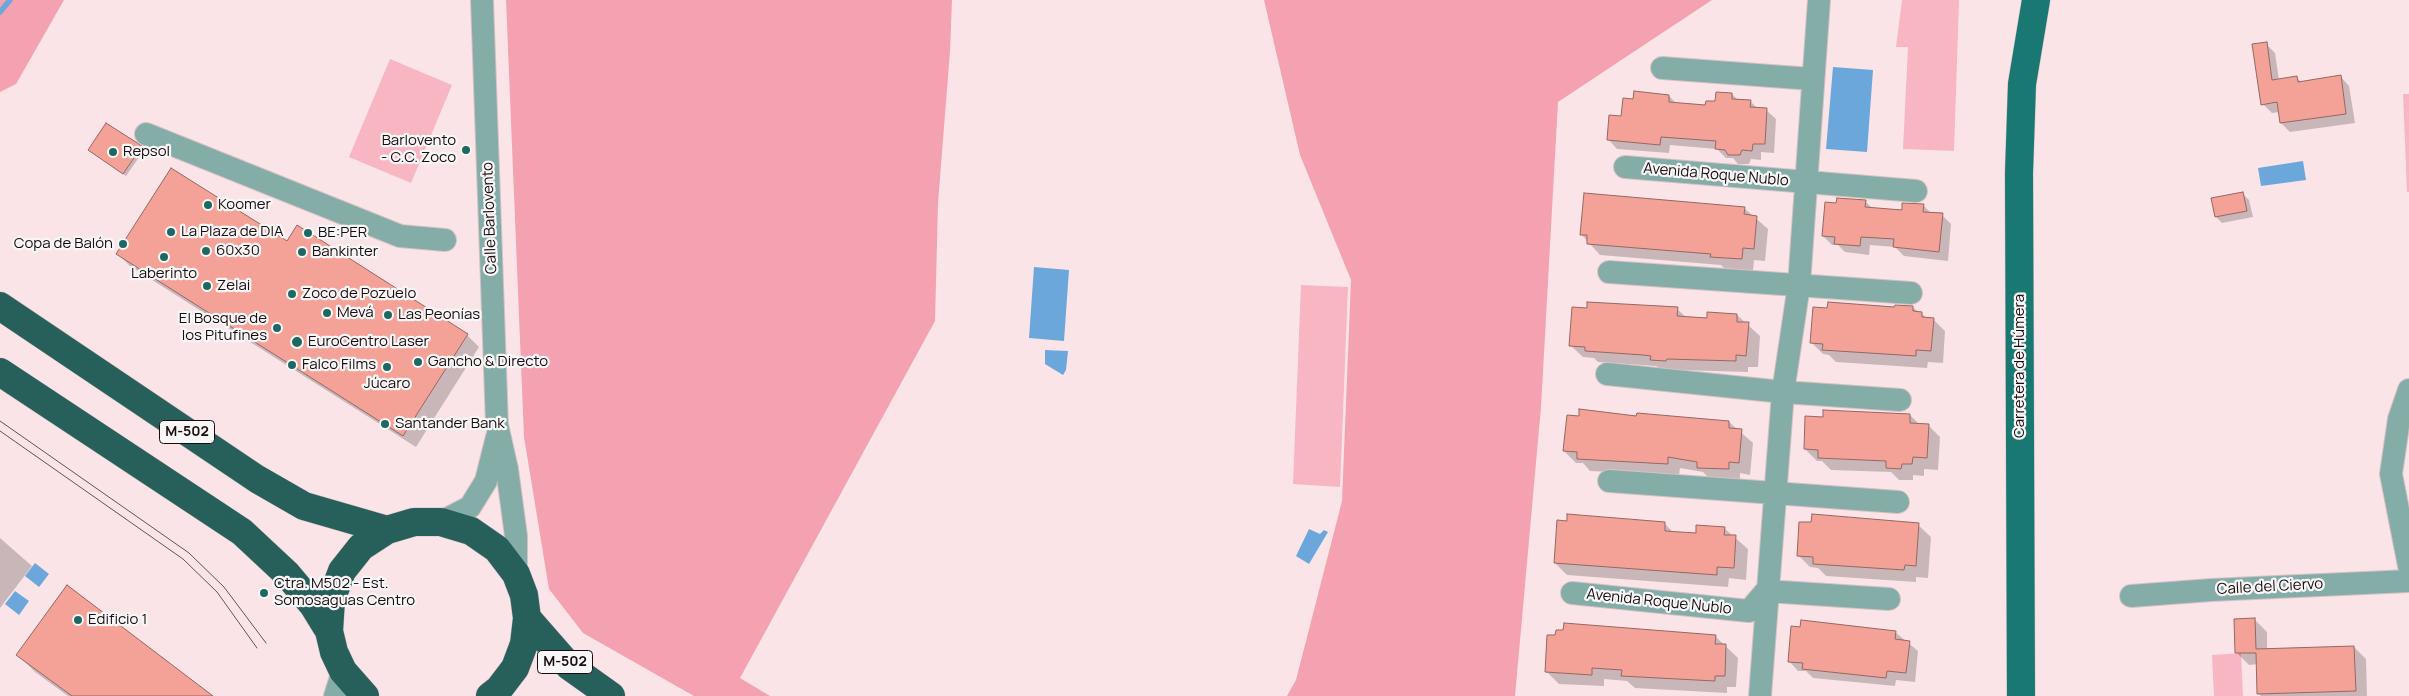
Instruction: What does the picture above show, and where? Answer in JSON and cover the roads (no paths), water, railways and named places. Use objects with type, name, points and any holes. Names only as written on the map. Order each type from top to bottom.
[{"type":"highway","name":"M-502","points":[[0,306],[257,479],[304,506],[387,530]]},
{"type":"highway","name":"M-502","points":[[0,372],[242,532],[287,574],[313,605],[329,631]]},
{"type":"highway","name":"M-502","points":[[365,696],[339,684],[329,631],[331,600],[342,571],[361,547],[387,530],[414,522],[441,522],[471,531],[497,549],[516,574],[524,595],[527,618],[524,644],[515,668],[499,689],[490,696]]},
{"type":"highway","name":"M-502","points":[[527,618],[569,666],[611,696]]},
{"type":"main road","points":[[2030,37],[2036,0]]},
{"type":"main road","points":[[2030,37],[2041,0]]},
{"type":"main road","name":"Carretera de Húmera","points":[[2021,696],[2019,173],[2022,84],[2030,37]]},
{"type":"street","name":"Calle Barlovento","points":[[482,0],[498,436],[506,469],[516,536],[516,574]]},
{"type":"street","name":"Avenida Roque Nublo","points":[[1760,696],[1766,591],[1783,392],[1799,285],[1819,0]]},
{"type":"street","points":[[1662,68],[1812,79]]},
{"type":"street","points":[[146,134],[400,236],[445,240]]},
{"type":"street","name":"Avenida Roque Nublo","points":[[1625,167],[1916,191]]},
{"type":"street","points":[[1609,272],[1911,293]]},
{"type":"street","points":[[1607,374],[1783,392],[1900,400]]},
{"type":"street","points":[[2409,390],[2399,419],[2391,474],[2409,566]]},
{"type":"street","name":"Calle Barlovento","points":[[441,522],[470,507],[486,481],[498,436]]},
{"type":"street","points":[[1609,481],[1898,502]]},
{"type":"street","name":"Calle del Ciervo","points":[[2131,596],[2211,590],[2409,581]]},
{"type":"street","name":"Avenida Roque Nublo","points":[[1572,593],[1749,611],[1766,591]]},
{"type":"street","points":[[1766,591],[1890,599]]},
{"type":"water","points":[[1833,67],[1873,70],[1867,152],[1826,149]]},
{"type":"water","points":[[2303,161],[2306,180],[2261,186],[2258,168]]},
{"type":"water","points":[[1034,267],[1069,270],[1064,341],[1029,338]]},
{"type":"water","points":[[1045,350],[1068,351],[1066,370],[1063,375],[1045,364]]},
{"type":"water","points":[[1309,529],[1320,534],[1324,530],[1328,532],[1309,564],[1296,556]]},
{"type":"water","points":[[35,563],[49,574],[39,587],[25,576]]},
{"type":"water","points":[[15,591],[29,601],[19,615],[5,604]]},
{"type":"waterway","points":[[0,12],[10,0]]},
{"type":"tram line","points":[[0,421],[189,553],[224,587],[266,643]]},
{"type":"tram line","points":[[0,431],[183,559],[217,592],[257,648]]},
{"type":"place","name":"Barlovento - C.C. Zoco","points":[[466,150]]},
{"type":"place","name":"Repsol","points":[[113,152]]},
{"type":"place","name":"Koomer","points":[[208,205]]},
{"type":"place","name":"La Plaza de DIA","points":[[171,232]]},
{"type":"place","name":"BE:PER","points":[[308,233]]},
{"type":"place","name":"Copa de Balón","points":[[123,244]]},
{"type":"place","name":"60x30","points":[[206,251]]},
{"type":"place","name":"Bankinter","points":[[302,252]]},
{"type":"place","name":"Laberinto","points":[[164,257]]},
{"type":"place","name":"Zelai","points":[[207,286]]},
{"type":"place","name":"Zoco de Pozuelo","points":[[292,294]]},
{"type":"place","name":"Mevá","points":[[327,313]]},
{"type":"place","name":"Las Peonías","points":[[388,315]]},
{"type":"place","name":"El Bosque de los Pitufines","points":[[277,328]]},
{"type":"place","name":"EuroCentro Laser","points":[[297,342]]},
{"type":"place","name":"Gancho & Directo","points":[[418,362]]},
{"type":"place","name":"Falco Films","points":[[292,365]]},
{"type":"place","name":"Júcaro","points":[[387,367]]},
{"type":"place","name":"Santander Bank","points":[[385,424]]},
{"type":"place","name":"Ctra. M502 - Est. Somosaguas Centro","points":[[264,593]]},
{"type":"place","name":"Edificio 1","points":[[78,620]]}]
